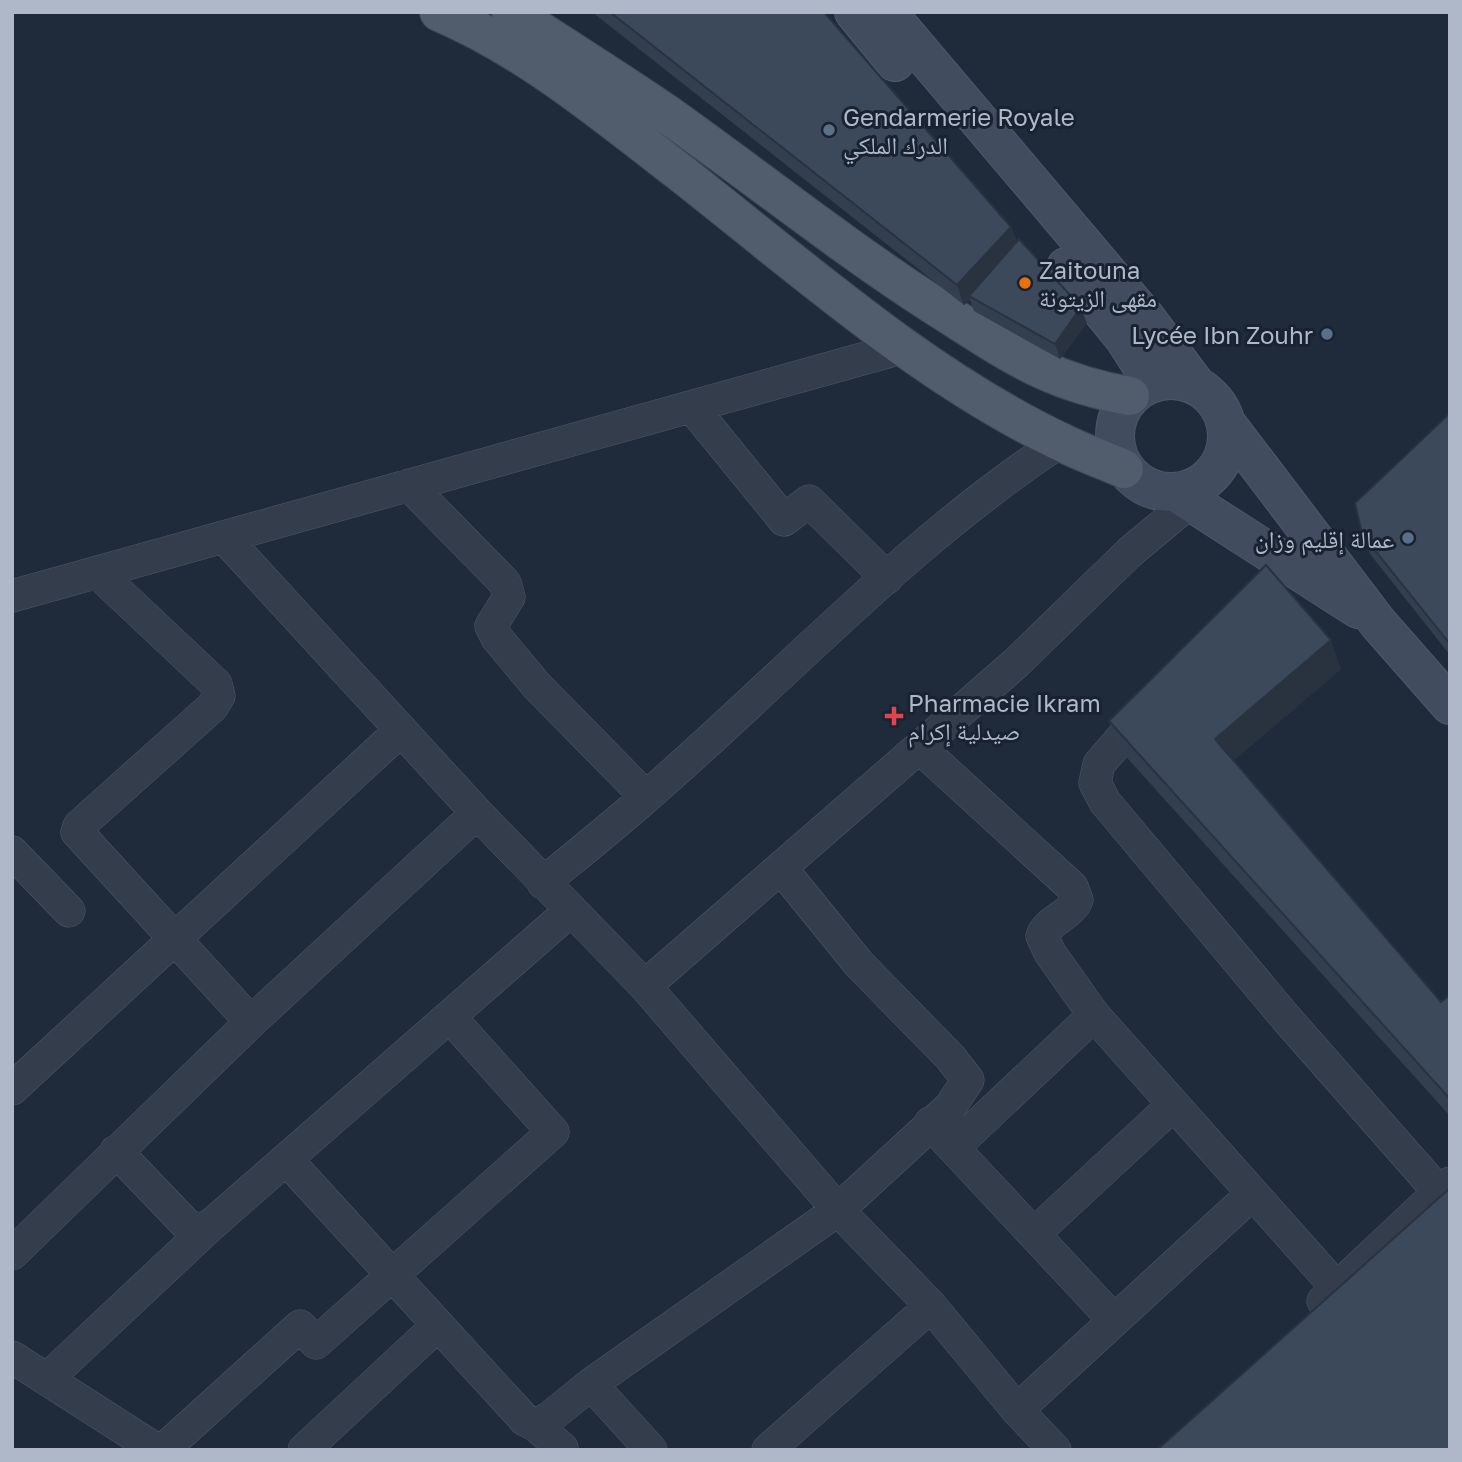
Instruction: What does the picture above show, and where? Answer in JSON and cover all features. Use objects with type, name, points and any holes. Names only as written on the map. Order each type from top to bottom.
[{"type":"main road","points":[[439,12],[478,29],[529,60],[645,145],[905,347],[1004,412],[1060,442],[1124,468]]},
{"type":"main road","points":[[512,12],[666,114],[858,257],[1035,369],[1069,383],[1141,389],[1175,379],[1196,385],[1210,394],[1226,423],[1378,623],[1450,705]]},
{"type":"main road","points":[[854,12],[1125,338],[1141,389]]},
{"type":"main road","points":[[887,12],[1146,318],[1196,385]]},
{"type":"main road","points":[[1141,389],[1119,413],[1114,431],[1116,451],[1124,468],[1139,483],[1157,491],[1184,497],[1272,570],[1378,623]]},
{"type":"main road","points":[[1184,497],[1217,468],[1228,442],[1226,423]]},
{"type":"street","points":[[12,596],[905,347]]},
{"type":"street","points":[[692,407],[784,520],[809,502],[887,578]]},
{"type":"street","points":[[543,883],[646,797],[887,578],[1016,471],[1060,442]]},
{"type":"street","points":[[409,485],[505,583],[509,597],[491,626],[496,638],[537,686],[646,797]]},
{"type":"street","points":[[645,986],[1016,663],[1184,497]]},
{"type":"street","points":[[224,537],[477,813],[645,986],[838,1210],[932,1306],[1017,1410],[1055,1450]]},
{"type":"street","points":[[98,573],[216,684],[219,696],[212,707],[79,826],[77,832],[251,1022]]},
{"type":"street","points":[[1166,688],[1099,764],[1095,776],[1097,788],[1122,826],[1444,1188],[1298,1324]]},
{"type":"street","points":[[12,1089],[401,730]]},
{"type":"street","points":[[919,748],[1073,887],[1077,900],[1074,907],[1045,929],[1042,936],[1050,953],[1094,1015],[1172,1107],[1338,1288]]},
{"type":"street","points":[[12,1254],[251,1022],[477,813]]},
{"type":"street","points":[[12,852],[69,911]]},
{"type":"street","points":[[535,1425],[550,1418],[591,1384],[838,1210],[961,1094],[968,1080],[859,964],[781,868]]},
{"type":"street","points":[[47,1379],[211,1225],[570,911]]},
{"type":"street","points":[[953,1148],[1094,1015]]},
{"type":"street","points":[[163,1450],[300,1326],[316,1343],[553,1132],[450,1017]]},
{"type":"street","points":[[1035,1233],[1172,1107]]},
{"type":"street","points":[[930,1123],[1113,1319]]},
{"type":"street","points":[[116,1151],[187,1225],[199,1230],[211,1225]]},
{"type":"street","points":[[288,1160],[525,1420],[562,1448],[560,1450]]},
{"type":"street","points":[[1017,1410],[1252,1194]]},
{"type":"street","points":[[768,1450],[932,1306]]},
{"type":"street","points":[[304,1450],[438,1325]]},
{"type":"street","points":[[12,1357],[157,1450]]},
{"type":"street","points":[[591,1384],[650,1450]]},
{"type":"building","name":"Gendarmerie Royale الدرك الملكي","points":[[610,12],[824,12],[1011,227],[957,285]]},
{"type":"building","name":"Zaitouna مقهى الزيتونة","points":[[1019,239],[1081,307],[1055,344],[969,296]]},
{"type":"building","name":"عمالة إقليم وزان","points":[[1450,413],[1450,644],[1362,534],[1355,503]]},
{"type":"building","points":[[1266,565],[1331,640],[1215,739],[1441,1002],[1450,995],[1450,1099],[1109,721]]},
{"type":"building","points":[[1450,1188],[1450,1450],[1157,1450]]},
{"type":"place","name":"Gendarmerie Royale الدرك الملكي","points":[[829,130]]},
{"type":"place","name":"Zaitouna مقهى الزيتونة","points":[[1025,283]]},
{"type":"place","name":"Lycée Ibn Zouhr","points":[[1327,334]]},
{"type":"place","name":"عمالة إقليم وزان","points":[[1408,538]]},
{"type":"place","name":"Pharmacie Ikram صيدلية إكرام","points":[[894,716]]}]
